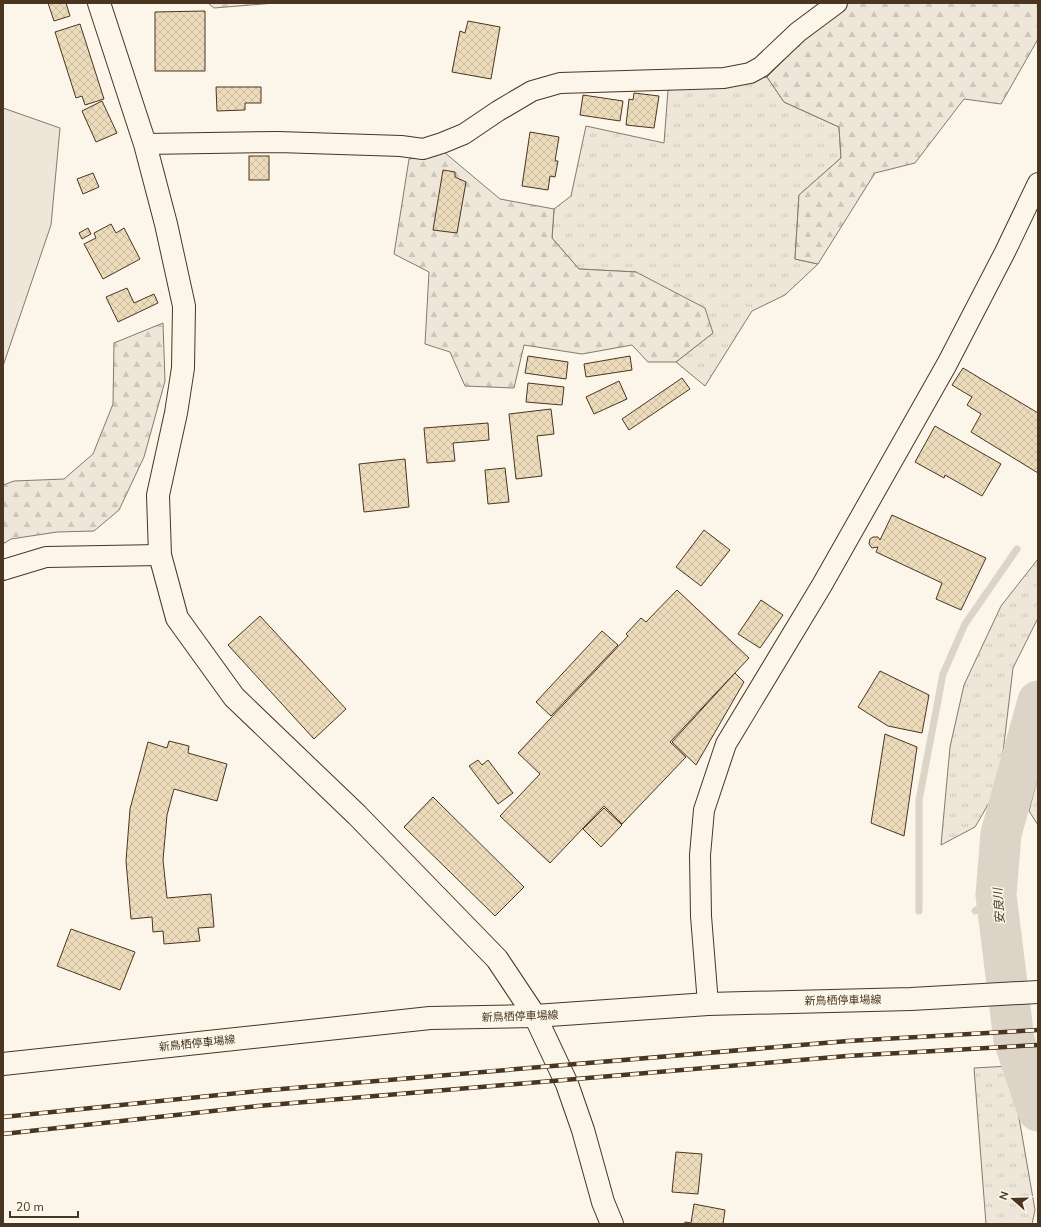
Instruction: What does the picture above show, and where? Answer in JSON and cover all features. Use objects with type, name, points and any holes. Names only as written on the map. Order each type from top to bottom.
[{"type":"street","points":[[99,3],[144,144],[166,224],[184,306],[183,368],[176,413],[158,495],[160,555],[178,618],[234,697],[357,815],[497,959],[535,1016],[567,1084],[583,1130],[603,1202],[612,1224]]},
{"type":"street","points":[[144,144],[278,142],[423,148],[442,144],[464,134],[498,111],[532,91],[560,83],[724,78],[750,73],[761,67],[798,32],[837,3]]},
{"type":"street","points":[[708,1004],[701,916],[700,855],[704,810],[726,744],[822,585],[947,364],[1005,252],[1038,183]]},
{"type":"street","points":[[3,570],[46,557],[160,555]]},
{"type":"street","name":"新鳥栖停車場線","points":[[3,1064],[430,1018],[535,1016],[708,1004],[911,999],[1038,992]]},
{"type":"green space","points":[[208,3],[275,3],[214,8]]},
{"type":"green space","points":[[845,3],[1038,3],[1038,39],[1001,104],[964,99],[915,163],[875,173],[818,264],[795,259],[799,195],[841,158],[839,127],[784,102],[767,77],[828,15]]},
{"type":"green space","points":[[767,77],[784,102],[839,127],[841,158],[799,195],[795,259],[818,264],[785,295],[752,311],[705,386],[676,362],[713,333],[636,272],[579,269],[552,238],[554,209],[571,196],[586,126],[664,143],[668,90]]},
{"type":"green space","points":[[3,108],[60,128],[51,225],[3,366]]},
{"type":"green space","points":[[444,152],[500,199],[554,209],[552,238],[579,269],[636,272],[705,308],[713,333],[676,362],[648,362],[632,345],[582,354],[524,345],[514,388],[465,386],[450,352],[425,344],[429,272],[394,254],[409,159]]},
{"type":"green space","points":[[163,323],[165,381],[144,457],[119,510],[94,531],[57,532],[11,539],[3,544],[3,485],[14,481],[64,479],[93,454],[113,404],[114,343]]},
{"type":"green space","points":[[1038,559],[1038,618],[1013,668],[999,786],[975,827],[941,845],[950,747],[964,685],[1001,606]]},
{"type":"green space","points":[[1038,775],[1038,825],[1029,811]]},
{"type":"green space","points":[[1010,1066],[1035,1210],[1032,1224],[986,1224],[974,1068]]},
{"type":"building","points":[[48,3],[66,3],[70,16],[54,21]]},
{"type":"building","points":[[205,11],[205,71],[155,71],[155,12]]},
{"type":"building","points":[[468,21],[500,27],[491,79],[452,72],[460,31],[465,33]]},
{"type":"building","points":[[80,24],[104,99],[85,105],[82,96],[76,98],[55,32]]},
{"type":"building","points":[[216,87],[261,87],[261,103],[245,103],[245,110],[217,111]]},
{"type":"building","points":[[634,93],[659,96],[654,128],[626,125],[629,99],[633,100]]},
{"type":"building","points":[[583,95],[623,101],[620,121],[580,115]]},
{"type":"building","points":[[102,101],[117,133],[96,142],[82,111]]},
{"type":"building","points":[[530,132],[559,137],[555,161],[558,161],[555,177],[550,176],[548,190],[522,186]]},
{"type":"building","points":[[249,156],[269,156],[269,180],[249,180]]},
{"type":"building","points":[[443,170],[455,172],[455,177],[466,182],[457,233],[433,230]]},
{"type":"building","points":[[93,173],[99,187],[83,194],[77,179]]},
{"type":"building","points":[[111,224],[116,233],[124,228],[140,259],[103,279],[84,244],[96,238],[94,233]]},
{"type":"building","points":[[88,228],[91,234],[82,239],[79,233]]},
{"type":"building","points":[[127,288],[134,303],[154,294],[158,303],[118,322],[106,297]]},
{"type":"building","points":[[528,356],[568,362],[566,379],[525,373]]},
{"type":"building","points":[[630,356],[632,370],[586,377],[584,364]]},
{"type":"building","points":[[963,368],[1038,413],[1038,473],[971,432],[981,414],[967,405],[972,397],[952,385]]},
{"type":"building","points":[[682,378],[690,389],[629,430],[622,419]]},
{"type":"building","points":[[619,381],[627,399],[594,414],[586,397]]},
{"type":"building","points":[[528,383],[564,387],[562,405],[526,402]]},
{"type":"building","points":[[551,409],[554,434],[537,436],[542,476],[516,479],[509,414]]},
{"type":"building","points":[[488,423],[489,440],[453,443],[455,461],[427,463],[424,428]]},
{"type":"building","points":[[935,426],[1001,464],[982,496],[945,475],[944,478],[915,462]]},
{"type":"building","points":[[405,459],[409,507],[364,512],[359,464]]},
{"type":"building","points":[[505,468],[509,502],[488,504],[485,470]]},
{"type":"building","points":[[892,515],[986,558],[961,610],[936,599],[942,583],[876,552],[878,547],[872,548],[869,544],[870,539],[873,537],[878,537],[880,540]]},
{"type":"building","points":[[704,530],[730,550],[701,586],[676,567]]},
{"type":"building","points":[[677,590],[749,658],[670,742],[686,757],[622,824],[604,806],[550,863],[500,816],[540,774],[518,753],[628,636],[626,634],[641,618],[646,622]]},
{"type":"building","points":[[761,600],[783,615],[760,648],[738,634]]},
{"type":"building","points":[[260,616],[346,709],[314,739],[228,645]]},
{"type":"building","points":[[602,631],[618,645],[551,716],[536,702]]},
{"type":"building","points":[[880,671],[929,695],[922,733],[888,726],[858,707]]},
{"type":"building","points":[[735,673],[744,682],[696,765],[672,742]]},
{"type":"building","points":[[885,734],[917,747],[904,836],[871,823]]},
{"type":"building","points":[[169,741],[189,746],[188,753],[227,764],[217,801],[174,789],[167,815],[163,860],[167,898],[211,894],[214,927],[198,928],[200,941],[164,944],[163,931],[153,932],[152,917],[131,919],[126,861],[130,809],[148,742],[167,748]]},
{"type":"building","points":[[478,760],[482,765],[488,760],[513,793],[498,804],[469,766]]},
{"type":"building","points":[[433,797],[524,887],[495,916],[404,827]]},
{"type":"building","points":[[604,808],[622,825],[601,847],[583,829]]},
{"type":"building","points":[[71,929],[135,952],[120,990],[57,966]]},
{"type":"building","points":[[676,1152],[702,1154],[698,1194],[672,1192]]},
{"type":"building","points":[[694,1204],[725,1210],[723,1224],[684,1224],[685,1222],[691,1223]]},
{"type":"waterway","points":[[919,911],[919,800],[943,674],[965,624],[1017,549]]},
{"type":"waterway","name":"安良川","points":[[1038,701],[1001,834],[996,895],[1014,1040],[1038,1111]]},
{"type":"waterway","points":[[975,911],[996,895]]},
{"type":"railway","points":[[3,1117],[258,1091],[848,1041],[1038,1030]]},
{"type":"railway","points":[[3,1134],[258,1106],[847,1056],[1038,1045]]}]
